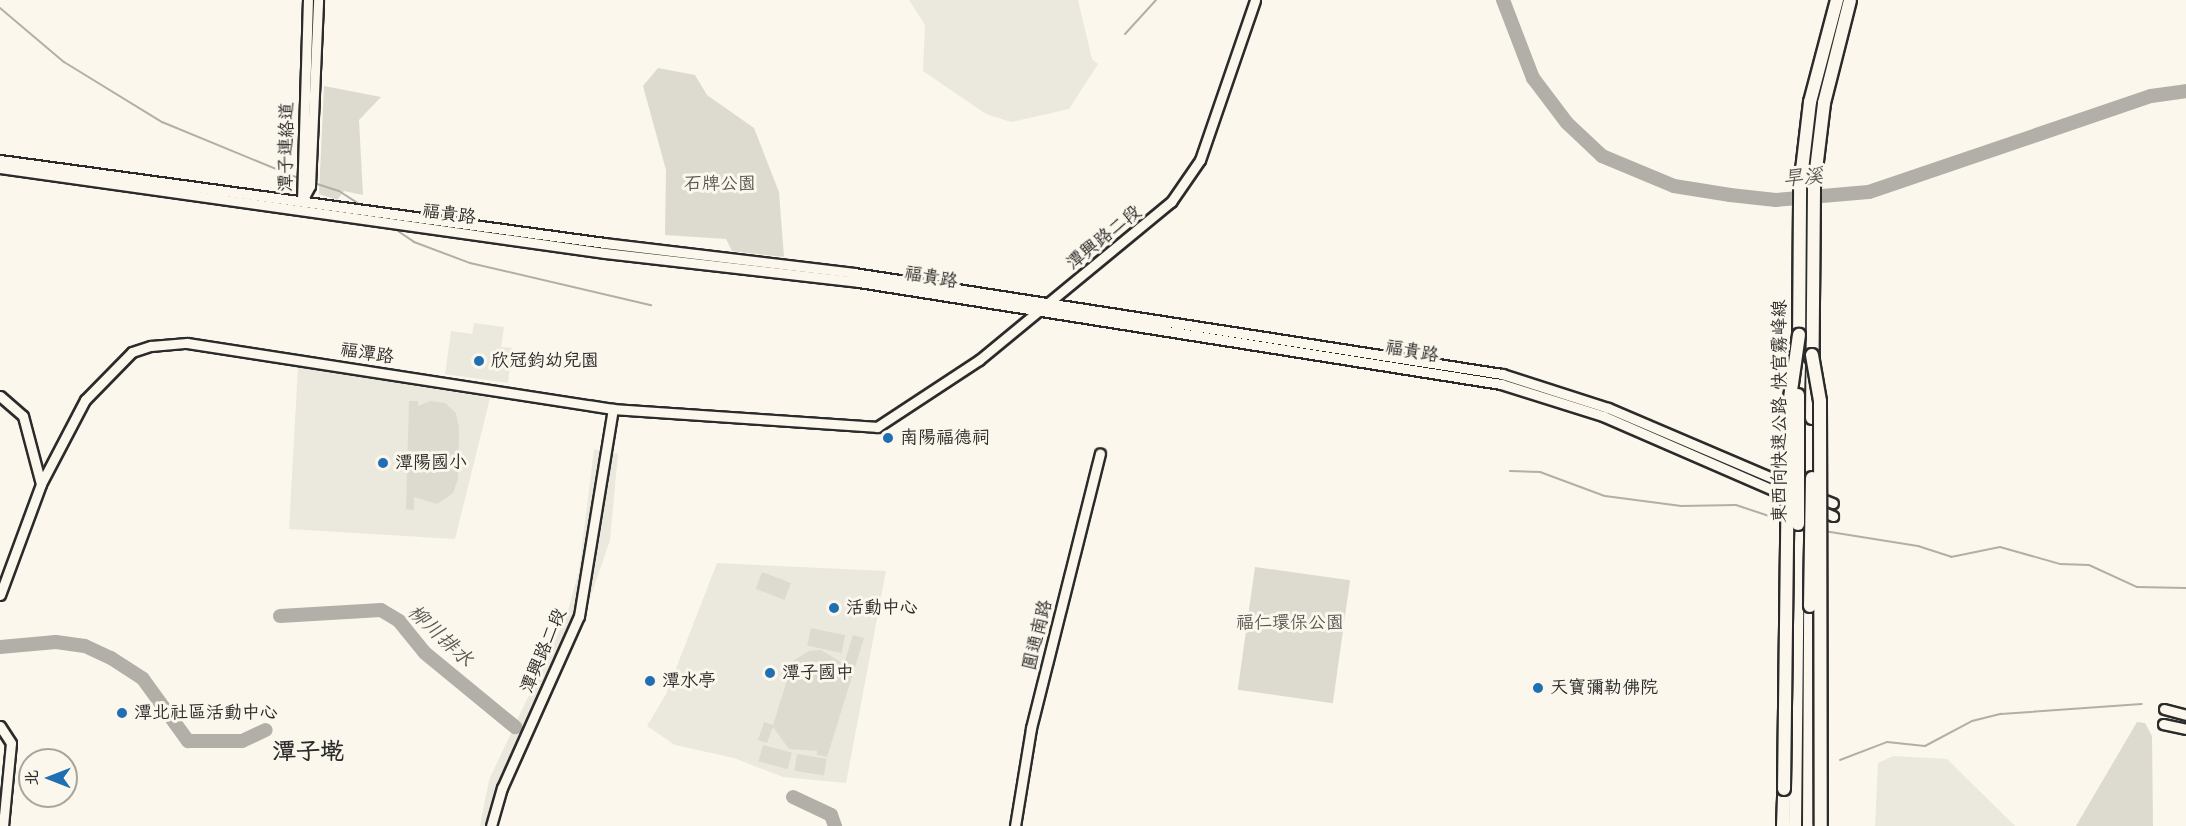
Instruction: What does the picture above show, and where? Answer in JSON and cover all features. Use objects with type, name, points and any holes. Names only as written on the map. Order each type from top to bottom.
[{"type":"highway","name":"東西向快速公路 快官霧峰線","points":[[1795,826],[1801,176],[1810,102],[1837,0]]},
{"type":"highway","name":"東西向快速公路 快官霧峰線","points":[[1809,826],[1814,186],[1824,103],[1850,0]]},
{"type":"highway","points":[[1783,826],[1789,405],[1799,335]]},
{"type":"highway","points":[[1812,355],[1820,401],[1821,826]]},
{"type":"street","name":"潭子連絡道","points":[[302,201],[308,0]]},
{"type":"street","name":"潭子連絡道","points":[[302,201],[310,186],[318,0]]},
{"type":"street","name":"潭興路二段","points":[[877,427],[927,397],[1039,313],[1161,213],[1191,177],[1256,0]]},
{"type":"street","name":"福貴路","points":[[0,160],[843,271],[1531,380],[1833,503]]},
{"type":"street","name":"福貴路","points":[[0,168],[594,252],[860,282],[1039,313],[1338,356],[1532,390],[1833,516]]},
{"type":"street","name":"福潭路","points":[[0,595],[41,484],[100,382],[132,352],[151,346],[187,343],[613,410],[877,427]]},
{"type":"street","points":[[0,396],[22,416],[41,484]]},
{"type":"street","name":"潭興路二段","points":[[491,826],[502,788],[579,616],[613,410]]},
{"type":"street","name":"圓通南路","points":[[1015,826],[1031,728],[1100,454]]},
{"type":"street","points":[[2164,710],[2186,715]]},
{"type":"street","points":[[2163,724],[2186,729]]},
{"type":"street","points":[[0,726],[11,743],[3,826]]},
{"type":"shaded area","points":[[909,0],[1078,0],[1092,59],[1098,64],[1069,109],[1011,122],[986,114],[923,71],[925,25]]},
{"type":"shaded area","name":"欣冠鈞幼兒園","points":[[474,323],[504,327],[501,347],[512,348],[508,383],[445,374],[451,331],[472,334]]},
{"type":"shaded area","name":"潭陽國小","points":[[298,367],[490,398],[455,539],[289,529]]},
{"type":"shaded area","points":[[594,449],[618,454],[610,540],[572,651],[505,795],[499,826],[480,826],[489,780],[567,614],[579,571]]},
{"type":"shaded area","name":"潭子國中","points":[[717,563],[886,571],[846,783],[783,777],[734,758],[675,745],[647,726],[666,694]]},
{"type":"shaded area","points":[[1893,756],[1947,759],[2015,826],[1875,826],[1878,763]]},
{"type":"green space","name":"石牌公園","points":[[658,68],[695,75],[707,95],[754,128],[779,192],[784,257],[732,251],[726,239],[665,235],[666,170],[643,86]]},
{"type":"green space","points":[[324,86],[381,97],[359,120],[363,195],[344,191],[337,200],[319,194]]},
{"type":"green space","points":[[409,401],[418,401],[418,406],[430,401],[445,403],[456,413],[459,428],[458,479],[453,493],[437,504],[414,497],[414,510],[406,509]]},
{"type":"green space","name":"福仁環保公園","points":[[1255,567],[1350,580],[1333,703],[1238,690]]},
{"type":"green space","points":[[762,572],[791,583],[784,600],[756,589]]},
{"type":"green space","points":[[811,628],[845,635],[841,653],[807,646]]},
{"type":"green space","points":[[853,635],[864,638],[827,757],[817,755],[817,751],[789,749],[773,727],[767,743],[758,740],[764,722],[773,725],[793,661],[809,651],[821,650],[844,664]]},
{"type":"green space","points":[[2137,722],[2145,723],[2152,736],[2153,826],[2076,826]]},
{"type":"green space","points":[[763,745],[792,753],[788,769],[759,761]]},
{"type":"green space","points":[[797,754],[827,759],[824,775],[794,771]]},
{"type":"waterway","points":[[1125,34],[1156,0]]},
{"type":"waterway","name":"旱溪","points":[[1503,0],[1533,78],[1567,123],[1602,156],[1674,186],[1730,195],[1776,200],[1869,192],[2151,96],[2186,91]]},
{"type":"waterway","points":[[0,8],[64,62],[162,122],[300,179]]},
{"type":"waterway","points":[[314,183],[339,191],[362,206]]},
{"type":"waterway","points":[[392,227],[414,242],[470,263],[651,305]]},
{"type":"waterway","points":[[1510,471],[1540,472],[1605,496],[1681,506],[1736,505],[1784,521]]},
{"type":"waterway","points":[[1824,531],[1918,546],[1951,557],[2000,547],[2060,564],[2089,565],[2137,587],[2186,588]]},
{"type":"waterway","name":"柳川排水","points":[[280,616],[381,610],[399,621],[425,653],[515,727]]},
{"type":"waterway","name":"柳川排水","points":[[0,647],[56,642],[85,646],[111,658],[143,679],[188,741],[242,741],[266,730]]},
{"type":"waterway","points":[[1840,760],[1887,742],[1925,746],[1972,721],[2001,714],[2142,704]]},
{"type":"waterway","name":"柳川排水","points":[[793,797],[831,815],[835,826]]},
{"type":"place","name":"欣冠鈞幼兒園","points":[[479,361]]},
{"type":"place","name":"南陽福德祠","points":[[888,438]]},
{"type":"place","name":"潭陽國小","points":[[383,463]]},
{"type":"place","name":"活動中心","points":[[834,608]]},
{"type":"place","name":"潭子國中","points":[[770,673]]},
{"type":"place","name":"潭水亭","points":[[650,681]]},
{"type":"place","name":"天寶彌勒佛院","points":[[1538,688]]},
{"type":"place","name":"潭北社區活動中心","points":[[122,713]]},
{"type":"district","name":"潭子墘","points":[[308,753]]}]
